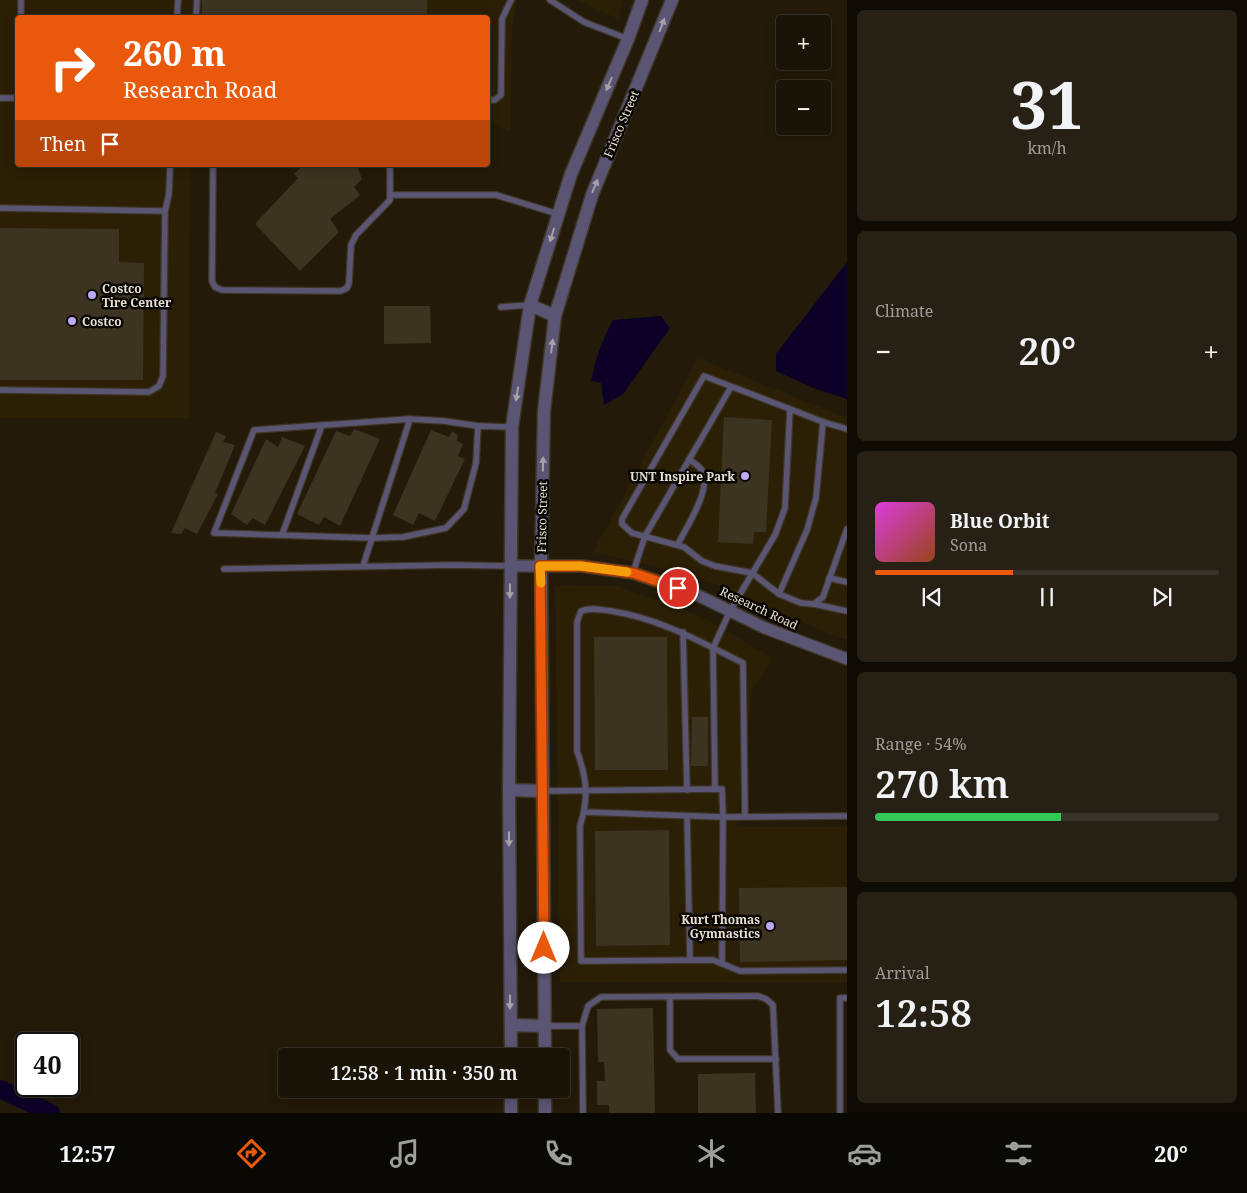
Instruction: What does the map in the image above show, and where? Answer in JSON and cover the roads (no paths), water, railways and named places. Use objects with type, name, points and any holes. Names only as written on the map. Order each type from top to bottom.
[{"type":"street","points":[[511,1048],[509,790],[512,427],[530,305],[571,174],[628,39],[642,0]]},
{"type":"street","name":"Frisco Street","points":[[545,1048],[544,791],[540,566],[544,412],[555,316],[592,195],[672,0]]},
{"type":"street","points":[[530,305],[555,316]]},
{"type":"street","name":"Research Road","points":[[511,566],[581,566],[633,573],[693,592],[765,628],[847,660]]},
{"type":"street","points":[[509,790],[544,791]]},
{"type":"street","points":[[510,1026],[545,1026]]},
{"type":"street","points":[[511,1098],[511,1113]]},
{"type":"street","points":[[545,1098],[545,1113]]},
{"type":"lane","points":[[21,0],[21,15]]},
{"type":"lane","points":[[177,15],[178,0]]},
{"type":"lane","points":[[196,15],[197,0]]},
{"type":"lane","points":[[490,100],[495,100],[501,94],[502,19],[511,0]]},
{"type":"lane","points":[[550,0],[584,22],[628,39]]},
{"type":"lane","points":[[0,98],[15,98]]},
{"type":"lane","points":[[0,390],[149,392],[159,386],[163,376],[165,210],[169,194],[170,167]]},
{"type":"lane","points":[[213,167],[212,281],[215,287],[222,290],[341,291],[346,288],[349,282],[351,245],[356,235],[390,200],[390,167]]},
{"type":"lane","points":[[390,195],[496,195],[558,214]]},
{"type":"lane","points":[[0,208],[165,210]]},
{"type":"lane","points":[[501,307],[530,305]]},
{"type":"lane","points":[[847,429],[823,422],[704,376],[625,512],[622,524],[627,530],[678,544],[702,562],[752,573],[779,594],[801,603],[847,611]]},
{"type":"lane","points":[[633,573],[645,536],[730,387]]},
{"type":"lane","points":[[715,789],[713,648],[730,611],[775,536],[785,508],[790,409]]},
{"type":"lane","points":[[478,426],[476,463],[464,508],[446,528],[403,537],[372,538],[214,533],[254,430],[410,419],[444,420],[478,426],[512,427]]},
{"type":"lane","points":[[363,566],[410,419]]},
{"type":"lane","points":[[779,594],[808,530],[816,498],[823,422]]},
{"type":"lane","points":[[282,535],[322,425]]},
{"type":"lane","points":[[678,544],[702,496],[704,483],[701,469],[689,459]]},
{"type":"lane","points":[[814,604],[823,597],[847,529]]},
{"type":"lane","points":[[224,569],[363,566],[511,566]]},
{"type":"lane","points":[[829,578],[847,582]]},
{"type":"lane","points":[[745,816],[743,662],[662,623],[630,614],[595,609],[585,610],[578,615],[577,751],[584,771],[586,790],[584,812],[580,826],[581,961],[713,960],[740,971],[847,970]]},
{"type":"lane","points":[[683,632],[687,790]]},
{"type":"lane","points":[[544,791],[722,789],[722,963]]},
{"type":"lane","points":[[584,812],[722,817],[847,816]]},
{"type":"lane","points":[[687,816],[690,960]]},
{"type":"lane","points":[[583,1113],[582,1026],[588,1006],[600,998],[758,996],[766,999],[773,1005],[778,1113]]},
{"type":"lane","points":[[670,997],[670,1050],[678,1059],[776,1059]]},
{"type":"lane","points":[[840,1113],[840,998],[847,998]]},
{"type":"lane","points":[[545,1026],[582,1026]]},
{"type":"waterway","points":[[0,1089],[51,1113]]},
{"type":"place","name":"Costco Tire Center","points":[[92,295]]},
{"type":"place","name":"Costco","points":[[72,321]]},
{"type":"place","name":"UNT Inspire Park","points":[[745,476]]},
{"type":"place","name":"Kurt Thomas Gymnastics","points":[[770,926]]}]
